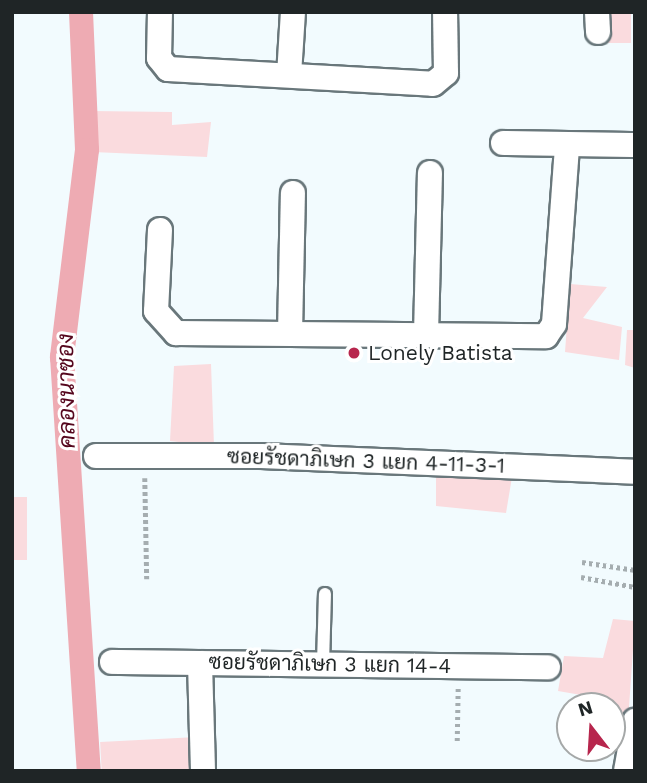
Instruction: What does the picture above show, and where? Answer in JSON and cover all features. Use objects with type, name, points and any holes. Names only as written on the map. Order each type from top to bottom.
[{"type":"street","points":[[160,12],[160,65],[289,75],[442,82],[445,12]]},
{"type":"street","points":[[289,75],[293,12]]},
{"type":"street","points":[[503,143],[635,145]]},
{"type":"street","points":[[160,230],[156,311],[164,326],[176,333],[426,335],[526,340],[552,330],[567,145]]},
{"type":"street","points":[[426,335],[429,173]]},
{"type":"street","points":[[290,333],[293,192]]},
{"type":"street","name":"ซอยรัชดาภิเษก 3 แยก 4-11-3-1","points":[[96,456],[635,472]]},
{"type":"street","name":"ซอยรัชดาภิเษก 3 แยก 14-4","points":[[112,662],[548,667]]},
{"type":"street","points":[[200,663],[204,771]]},
{"type":"street","points":[[626,771],[635,721]]},
{"type":"lane","points":[[323,664],[325,594]]},
{"type":"path","points":[[145,456],[147,579]]},
{"type":"path","points":[[582,562],[635,570]]},
{"type":"path","points":[[581,577],[635,587]]},
{"type":"path","points":[[457,741],[458,666]]},
{"type":"shaded area","points":[[603,12],[631,12],[631,43],[603,43]]},
{"type":"shaded area","points":[[91,111],[172,112],[172,125],[211,122],[207,157],[93,152]]},
{"type":"shaded area","points":[[570,284],[607,287],[583,318],[622,327],[619,360],[565,352]]},
{"type":"shaded area","points":[[627,330],[635,330],[635,368],[625,365]]},
{"type":"shaded area","points":[[211,364],[214,446],[170,441],[174,366]]},
{"type":"shaded area","points":[[436,471],[513,471],[506,513],[436,506]]},
{"type":"shaded area","points":[[12,497],[27,497],[27,560],[12,560]]},
{"type":"shaded area","points":[[613,619],[635,621],[627,736],[626,692],[558,691],[564,656],[603,658]]},
{"type":"shaded area","points":[[197,737],[199,771],[102,771],[100,742]]},
{"type":"waterway","name":"คลองนาซอง","points":[[81,12],[87,150],[62,357],[89,771]]},
{"type":"place","name":"Lonely Batista","points":[[354,353]]}]
